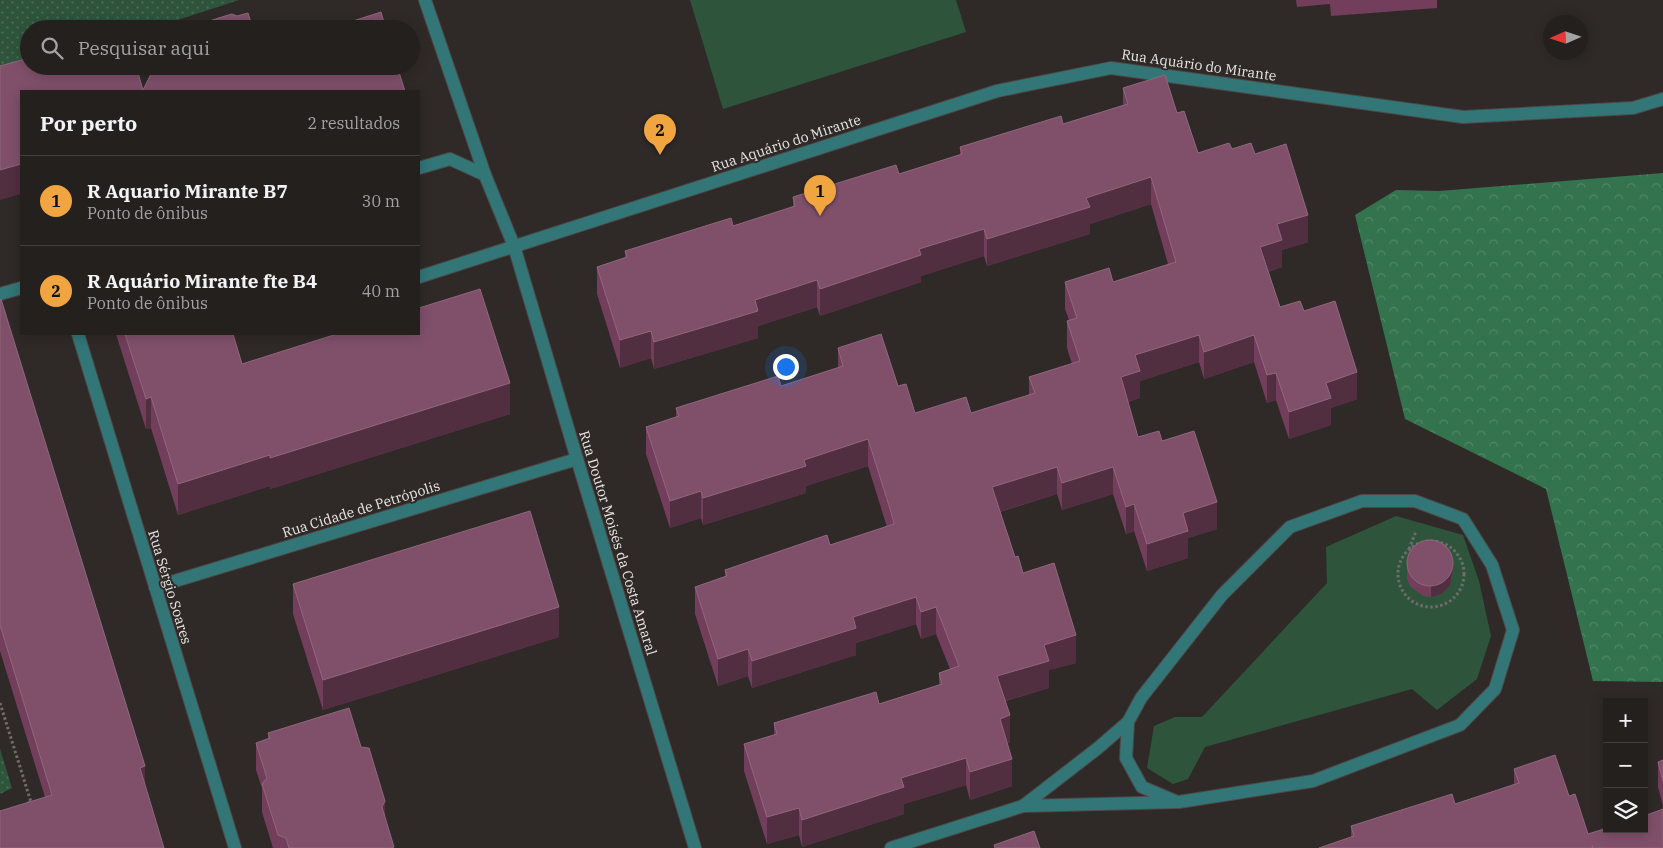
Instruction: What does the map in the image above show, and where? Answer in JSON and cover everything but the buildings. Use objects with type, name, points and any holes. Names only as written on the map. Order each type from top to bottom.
[{"type":"street","points":[[420,277],[514,246],[485,175],[425,0]]},
{"type":"street","name":"Rua Aquário do Mirante","points":[[514,246],[997,91],[1111,68],[1463,117],[1633,108],[1663,99]]},
{"type":"street","points":[[420,168],[450,158],[485,175]]},
{"type":"street","name":"Rua Doutor Moisés da Costa Amaral","points":[[514,246],[576,459],[694,848]]},
{"type":"street","points":[[0,294],[20,288]]},
{"type":"street","name":"Rua Sérgio Soares","points":[[78,335],[235,848]]},
{"type":"street","name":"Rua Cidade de Petrópolis","points":[[155,588],[576,459]]},
{"type":"street","points":[[891,848],[1023,806],[1179,802],[1313,781],[1460,725],[1495,689],[1513,630],[1492,565],[1463,519],[1415,501],[1362,501],[1290,527],[1222,595],[1141,698],[1128,722],[1098,748],[1023,806]]},
{"type":"street","points":[[1128,722],[1126,758],[1142,787],[1179,802]]},
{"type":"path","points":[[1428,541],[1439,542],[1458,553],[1465,574],[1463,586],[1457,596],[1449,603],[1439,607],[1428,608],[1417,605],[1408,599],[1401,590],[1398,580],[1398,568],[1401,558],[1418,543],[1428,541]]},
{"type":"path","points":[[0,703],[31,802],[23,805]]},
{"type":"green space","points":[[0,0],[239,0],[178,20],[20,20],[20,70],[0,78]]},
{"type":"green space","points":[[690,0],[956,0],[966,32],[723,109]]},
{"type":"green space","points":[[1663,173],[1663,682],[1593,681],[1546,489],[1405,419],[1355,215],[1396,190],[1439,191]]},
{"type":"green space","points":[[1396,516],[1463,535],[1479,581],[1491,636],[1477,679],[1437,710],[1412,689],[1205,747],[1188,779],[1173,784],[1147,768],[1154,726],[1175,717],[1202,717],[1327,583],[1326,547]]},
{"type":"green space","points":[[0,749],[12,788],[0,794]]},
{"type":"place","name":"R Aquário Mirante fte B4","points":[[660,155]]},
{"type":"place","name":"R Aquario Mirante B7","points":[[820,216]]}]
